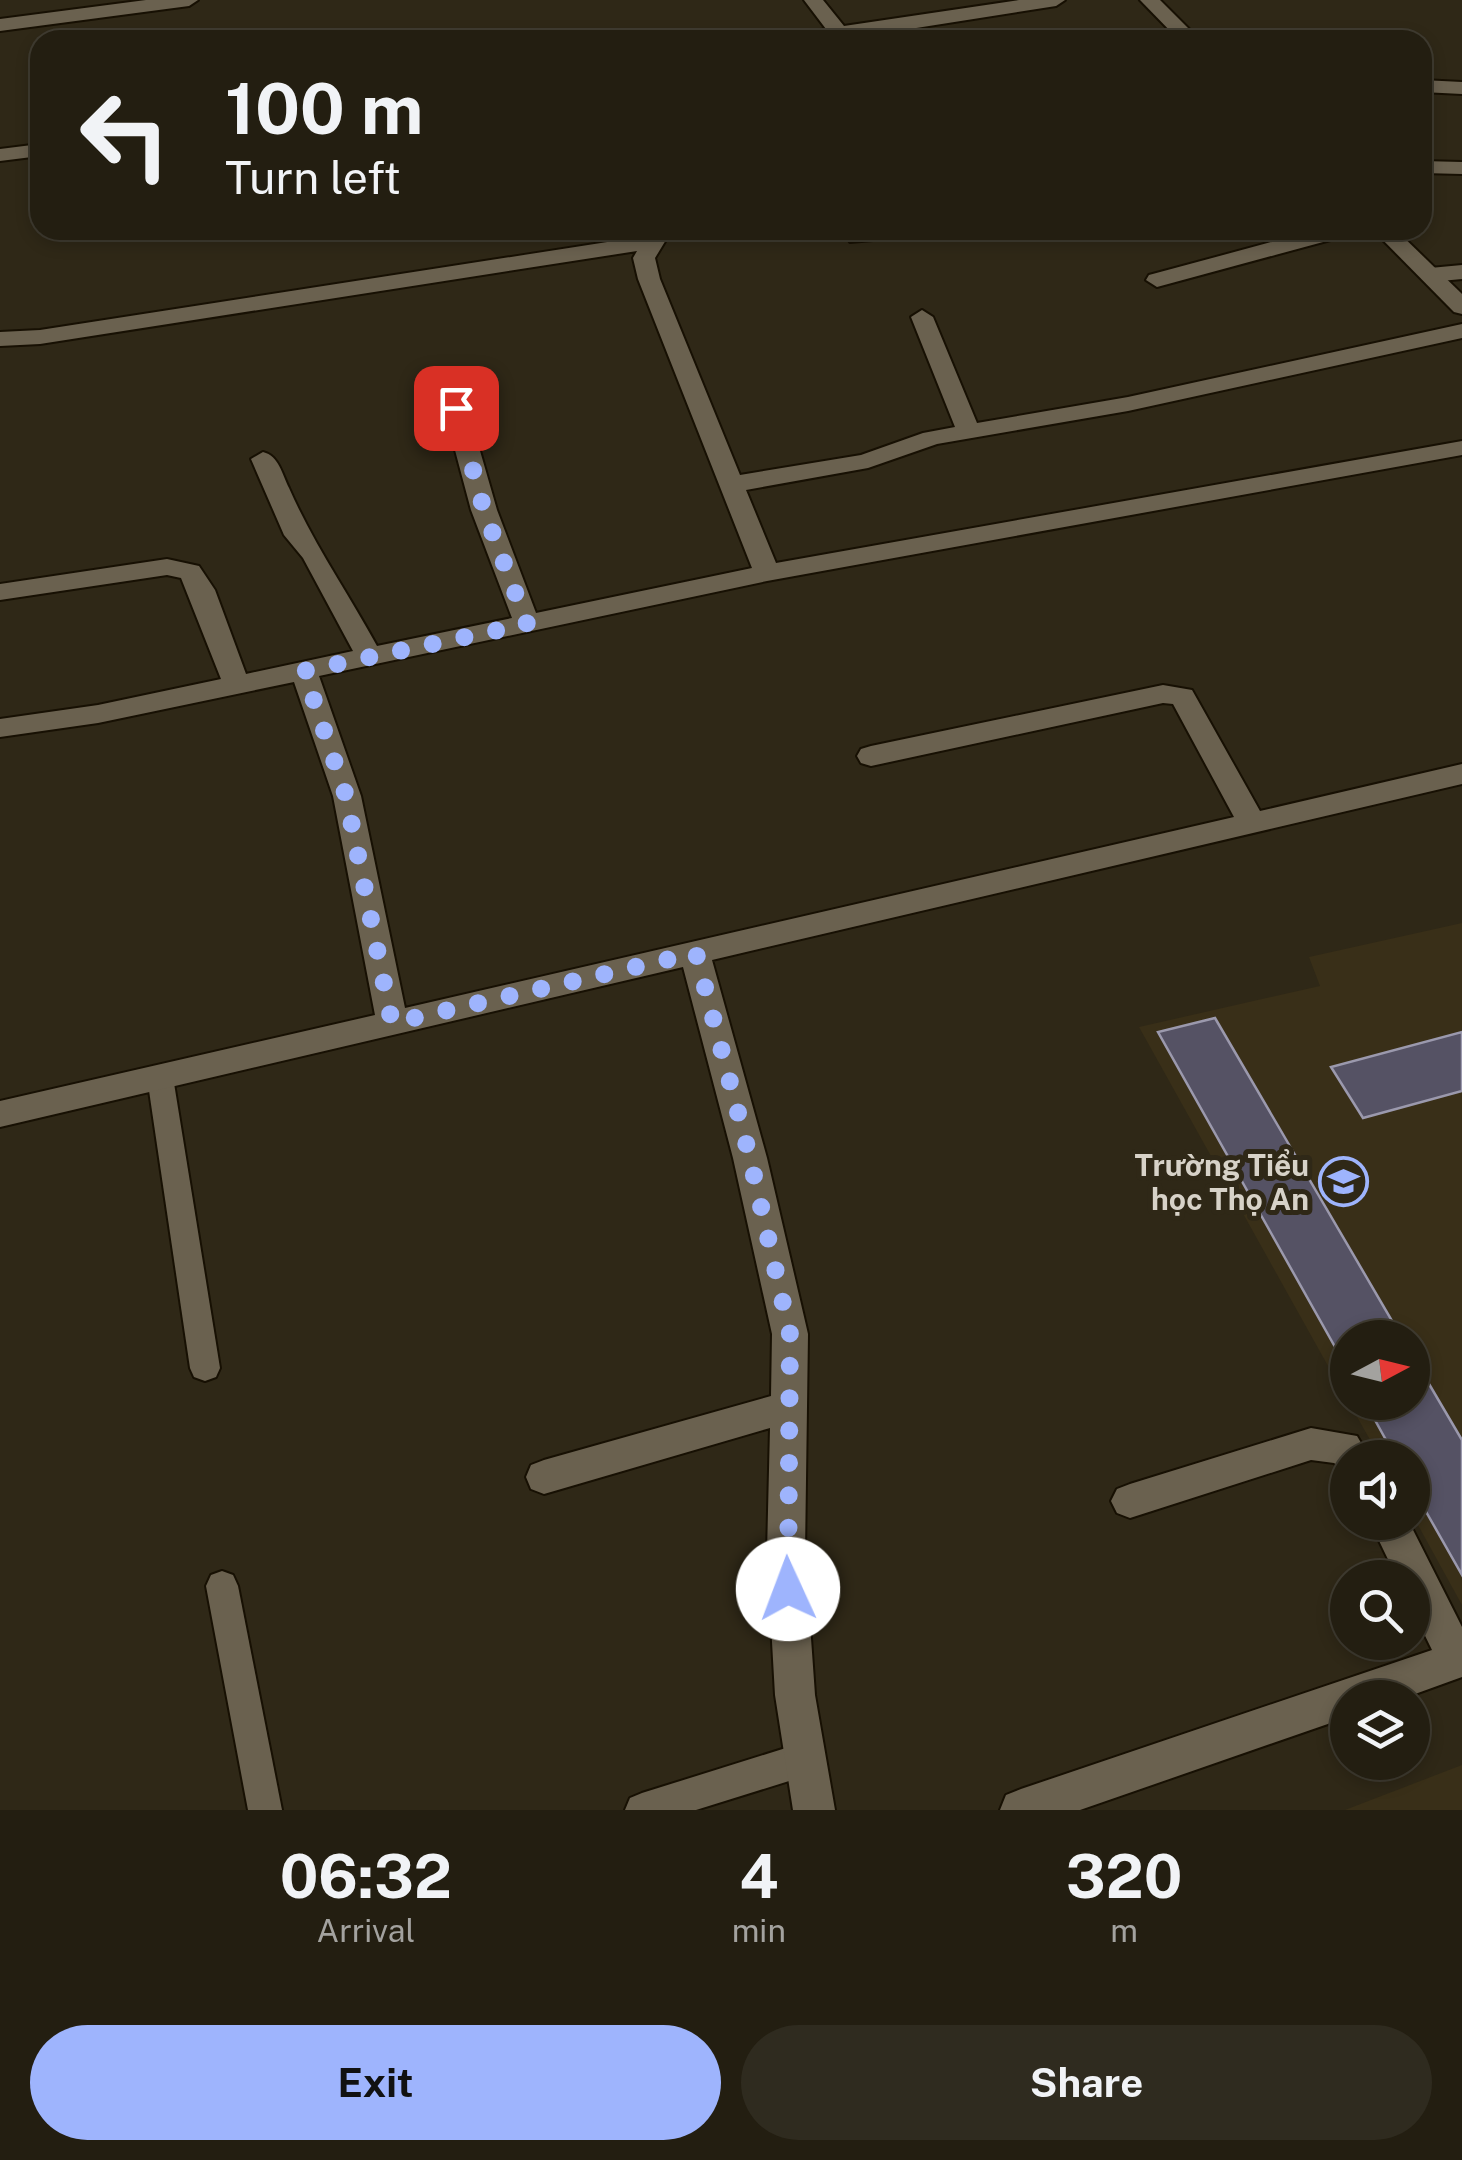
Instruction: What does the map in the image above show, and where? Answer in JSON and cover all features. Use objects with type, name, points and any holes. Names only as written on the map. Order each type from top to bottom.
[{"type":"street","points":[[0,25],[189,0]]},
{"type":"street","points":[[814,0],[837,30]]},
{"type":"street","points":[[870,30],[1056,0]]},
{"type":"street","points":[[1150,0],[1180,30]]},
{"type":"street","points":[[907,25],[914,30]]},
{"type":"street","points":[[1432,86],[1462,88]]},
{"type":"street","points":[[0,156],[30,152]]},
{"type":"street","points":[[1432,167],[1462,168]]},
{"type":"street","points":[[0,339],[40,337],[632,240]]},
{"type":"street","points":[[654,240],[644,258],[649,279],[767,573]]},
{"type":"street","points":[[1157,280],[1305,240]]},
{"type":"street","points":[[1394,240],[1462,308]]},
{"type":"street","points":[[1430,276],[1462,272]]},
{"type":"street","points":[[922,317],[968,430]]},
{"type":"street","points":[[732,484],[798,476],[968,430],[1128,404],[1462,331]]},
{"type":"street","points":[[456,408],[484,510],[527,624]]},
{"type":"street","points":[[0,728],[98,714],[767,573],[1462,448]]},
{"type":"street","points":[[264,459],[298,535],[314,556],[370,657]]},
{"type":"street","points":[[0,592],[168,567],[190,572],[202,590],[237,685]]},
{"type":"street","points":[[304,671],[346,796],[392,1023]]},
{"type":"street","points":[[871,756],[1163,694],[1182,696],[1202,725],[1252,824]]},
{"type":"street","points":[[0,1114],[1462,774]]},
{"type":"street","points":[[696,953],[750,1158],[790,1334],[786,1553],[795,1696],[814,1810]]},
{"type":"street","points":[[544,1477],[788,1408]]},
{"type":"street","points":[[1130,1500],[1311,1444],[1330,1446]]},
{"type":"street","points":[[1398,1540],[1460,1659],[1400,1680]]},
{"type":"street","points":[[1020,1810],[1330,1704]]},
{"type":"lane","points":[[160,1077],[205,1368]]},
{"type":"lane","points":[[222,1586],[265,1810]]},
{"type":"lane","points":[[642,1810],[805,1759]]},
{"type":"shaded area","name":"Trường Tiểu học Thọ An","points":[[1462,923],[1462,1605],[1426,1540],[1430,1540],[1430,1440],[1370,1440],[1359,1420],[1430,1420],[1430,1320],[1330,1320],[1330,1370],[1139,1027],[1320,986],[1309,957]]},
{"type":"shaded area","points":[[1462,1765],[1462,1810],[1345,1810],[1430,1780]]},
{"type":"building","points":[[1215,1018],[1391,1320],[1330,1320],[1330,1338],[1158,1032]]},
{"type":"building","points":[[1462,1032],[1462,1091],[1363,1118],[1331,1067]]},
{"type":"building","points":[[1430,1386],[1462,1440],[1462,1575],[1430,1519],[1430,1440],[1386,1440],[1375,1420],[1430,1420]]},
{"type":"place","name":"Trường Tiểu học Thọ An","points":[[1344,1182]]},
{"type":"route","points":[[456,408],[484,510],[527,624],[304,671],[346,796],[392,1023],[696,953],[750,1158],[790,1334],[788,1589]]}]
